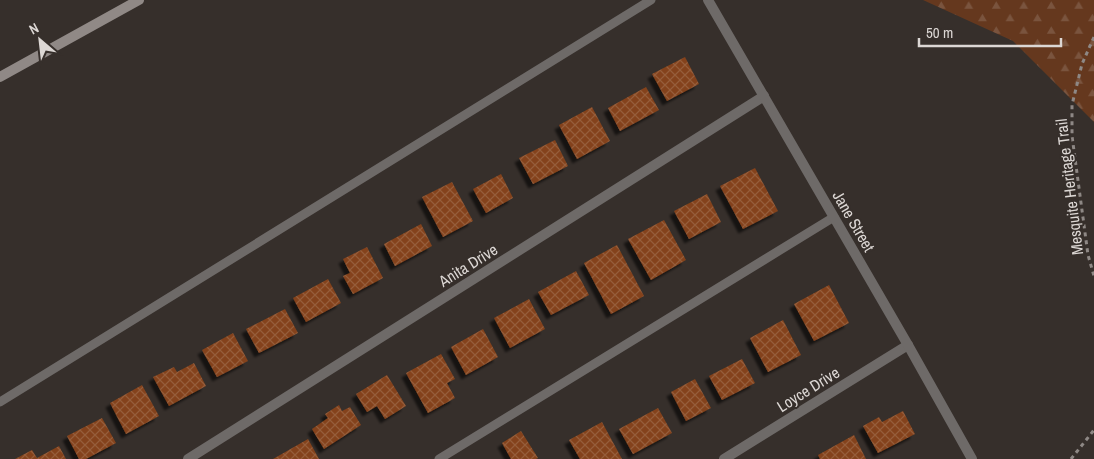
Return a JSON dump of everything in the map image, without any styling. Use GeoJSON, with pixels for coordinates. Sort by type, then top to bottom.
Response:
{"type":"FeatureCollection","features":[{"type":"Feature","properties":{"kind":"main road"},"geometry":{"type":"LineString","coordinates":[[0,77],[139,0]]}},
{"type":"Feature","properties":{"kind":"street","name":"Jane Street"},"geometry":{"type":"LineString","coordinates":[[708,0],[972,459]]}},
{"type":"Feature","properties":{"kind":"street","name":"Anita Drive"},"geometry":{"type":"LineString","coordinates":[[188,459],[764,96]]}},
{"type":"Feature","properties":{"kind":"street","name":"Loyce Drive"},"geometry":{"type":"LineString","coordinates":[[724,459],[908,345]]}},
{"type":"Feature","properties":{"kind":"lane"},"geometry":{"type":"LineString","coordinates":[[0,402],[651,0]]}},
{"type":"Feature","properties":{"kind":"lane"},"geometry":{"type":"LineString","coordinates":[[439,459],[834,217]]}},
{"type":"Feature","properties":{"kind":"path","name":"Mesquite Heritage Trail"},"geometry":{"type":"LineString","coordinates":[[1094,37],[1082,64],[1072,105],[1072,136],[1088,255],[1094,276]]}},
{"type":"Feature","properties":{"kind":"path"},"geometry":{"type":"LineString","coordinates":[[1071,459],[1094,430]]}},
{"type":"Feature","properties":{"kind":"green space"},"geometry":{"type":"Polygon","coordinates":[[[923,0],[1094,0],[1094,122],[1013,41],[923,0]]]}},
{"type":"Feature","properties":{"kind":"building"},"geometry":{"type":"Polygon","coordinates":[[[685,57],[699,84],[667,101],[652,74],[685,57]]]}},
{"type":"Feature","properties":{"kind":"building"},"geometry":{"type":"Polygon","coordinates":[[[646,87],[659,110],[620,131],[608,108],[646,87]]]}},
{"type":"Feature","properties":{"kind":"building"},"geometry":{"type":"Polygon","coordinates":[[[592,107],[610,141],[577,159],[559,125],[592,107]]]}},
{"type":"Feature","properties":{"kind":"building"},"geometry":{"type":"Polygon","coordinates":[[[555,140],[568,166],[533,184],[519,158],[555,140]]]}},
{"type":"Feature","properties":{"kind":"building"},"geometry":{"type":"Polygon","coordinates":[[[755,168],[778,211],[743,229],[720,186],[755,168]]]}},
{"type":"Feature","properties":{"kind":"building"},"geometry":{"type":"Polygon","coordinates":[[[501,174],[513,198],[486,213],[473,189],[501,174]]]}},
{"type":"Feature","properties":{"kind":"building"},"geometry":{"type":"Polygon","coordinates":[[[452,182],[473,221],[443,237],[422,197],[452,182]]]}},
{"type":"Feature","properties":{"kind":"building"},"geometry":{"type":"Polygon","coordinates":[[[707,194],[721,222],[689,239],[674,211],[707,194]]]}},
{"type":"Feature","properties":{"kind":"building"},"geometry":{"type":"Polygon","coordinates":[[[664,220],[686,260],[651,280],[628,239],[664,220]]]}},
{"type":"Feature","properties":{"kind":"building"},"geometry":{"type":"Polygon","coordinates":[[[421,224],[432,246],[395,266],[384,244],[421,224]]]}},
{"type":"Feature","properties":{"kind":"building"},"geometry":{"type":"Polygon","coordinates":[[[617,245],[644,296],[611,314],[584,263],[617,245]]]}},
{"type":"Feature","properties":{"kind":"building"},"geometry":{"type":"Polygon","coordinates":[[[367,247],[383,278],[353,294],[343,276],[350,273],[343,259],[367,247]]]}},
{"type":"Feature","properties":{"kind":"building"},"geometry":{"type":"Polygon","coordinates":[[[576,271],[589,295],[551,315],[538,292],[576,271]]]}},
{"type":"Feature","properties":{"kind":"building"},"geometry":{"type":"Polygon","coordinates":[[[328,279],[341,303],[306,322],[293,298],[328,279]]]}},
{"type":"Feature","properties":{"kind":"building"},"geometry":{"type":"Polygon","coordinates":[[[829,285],[849,323],[814,341],[794,304],[829,285]]]}},
{"type":"Feature","properties":{"kind":"building"},"geometry":{"type":"Polygon","coordinates":[[[529,299],[545,329],[510,348],[494,318],[529,299]]]}},
{"type":"Feature","properties":{"kind":"building"},"geometry":{"type":"Polygon","coordinates":[[[285,309],[298,333],[259,353],[246,329],[285,309]]]}},
{"type":"Feature","properties":{"kind":"building"},"geometry":{"type":"Polygon","coordinates":[[[783,320],[801,355],[768,372],[750,338],[783,320]]]}},
{"type":"Feature","properties":{"kind":"building"},"geometry":{"type":"Polygon","coordinates":[[[483,329],[498,357],[466,375],[451,347],[483,329]]]}},
{"type":"Feature","properties":{"kind":"building"},"geometry":{"type":"Polygon","coordinates":[[[233,333],[248,361],[217,377],[202,350],[233,333]]]}},
{"type":"Feature","properties":{"kind":"building"},"geometry":{"type":"Polygon","coordinates":[[[441,354],[455,379],[447,383],[455,398],[428,413],[406,373],[441,354]]]}},
{"type":"Feature","properties":{"kind":"building"},"geometry":{"type":"Polygon","coordinates":[[[742,359],[755,383],[722,400],[709,376],[742,359]]]}},
{"type":"Feature","properties":{"kind":"building"},"geometry":{"type":"Polygon","coordinates":[[[194,363],[206,386],[169,406],[153,377],[174,367],[177,372],[194,363]]]}},
{"type":"Feature","properties":{"kind":"building"},"geometry":{"type":"Polygon","coordinates":[[[387,375],[406,406],[385,419],[377,406],[367,412],[356,394],[387,375]]]}},
{"type":"Feature","properties":{"kind":"building"},"geometry":{"type":"Polygon","coordinates":[[[695,379],[711,408],[686,421],[671,392],[695,379]]]}},
{"type":"Feature","properties":{"kind":"building"},"geometry":{"type":"Polygon","coordinates":[[[142,385],[159,416],[126,434],[110,403],[142,385]]]}},
{"type":"Feature","properties":{"kind":"building"},"geometry":{"type":"Polygon","coordinates":[[[339,405],[342,411],[350,407],[361,425],[324,449],[312,429],[328,418],[325,414],[339,405]]]}},
{"type":"Feature","properties":{"kind":"building"},"geometry":{"type":"Polygon","coordinates":[[[658,408],[672,433],[633,454],[619,429],[658,408]]]}},
{"type":"Feature","properties":{"kind":"building"},"geometry":{"type":"Polygon","coordinates":[[[903,411],[915,434],[878,453],[863,426],[879,417],[882,422],[903,411]]]}},
{"type":"Feature","properties":{"kind":"building"},"geometry":{"type":"Polygon","coordinates":[[[102,418],[116,443],[86,459],[79,459],[67,436],[102,418]]]}},
{"type":"Feature","properties":{"kind":"building"},"geometry":{"type":"Polygon","coordinates":[[[602,422],[622,459],[580,459],[569,440],[602,422]]]}},
{"type":"Feature","properties":{"kind":"building"},"geometry":{"type":"Polygon","coordinates":[[[521,431],[538,458],[511,459],[502,443],[521,431]]]}},
{"type":"Feature","properties":{"kind":"building"},"geometry":{"type":"Polygon","coordinates":[[[854,435],[866,459],[820,459],[818,455],[854,435]]]}},
{"type":"Feature","properties":{"kind":"building"},"geometry":{"type":"Polygon","coordinates":[[[308,439],[319,459],[273,459],[308,439]]]}},
{"type":"Feature","properties":{"kind":"building"},"geometry":{"type":"Polygon","coordinates":[[[59,446],[66,459],[15,459],[32,450],[37,458],[59,446]]]}}]}
